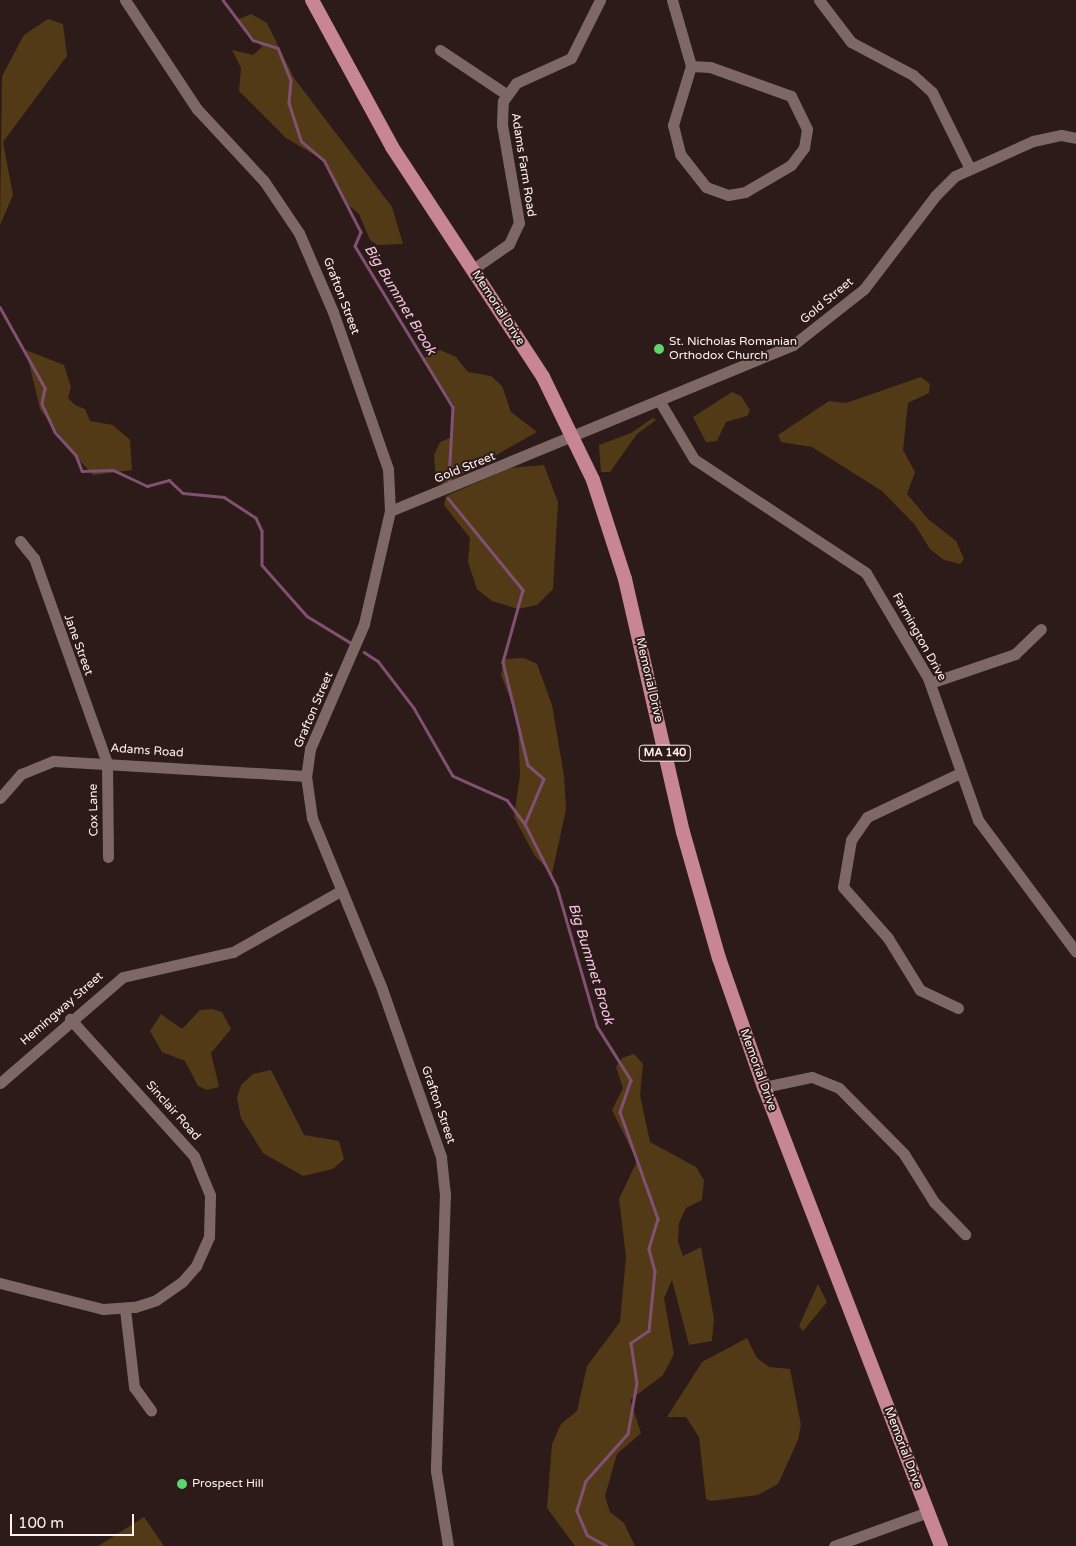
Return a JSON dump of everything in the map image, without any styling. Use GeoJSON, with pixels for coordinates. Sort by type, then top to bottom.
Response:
{"type":"FeatureCollection","features":[{"type":"Feature","properties":{"kind":"main road","name":"Memorial Drive"},"geometry":{"type":"LineString","coordinates":[[312,0],[392,147],[543,377],[576,438],[616,547],[699,892],[764,1087],[941,1546]]}},
{"type":"Feature","properties":{"kind":"street","name":"Grafton Street"},"geometry":{"type":"LineString","coordinates":[[125,0],[198,109],[269,187],[299,233],[379,437],[388,469],[390,511],[364,624],[310,749],[306,776],[312,818],[342,890],[441,1157],[445,1193],[436,1471],[448,1546]]}},
{"type":"Feature","properties":{"kind":"street"},"geometry":{"type":"LineString","coordinates":[[440,50],[506,94],[522,79],[570,58],[600,0]]}},
{"type":"Feature","properties":{"kind":"street"},"geometry":{"type":"LineString","coordinates":[[672,0],[691,66],[672,132],[677,149],[706,187],[736,194],[791,165],[804,148],[807,129],[791,96],[710,67],[691,66]]}},
{"type":"Feature","properties":{"kind":"street"},"geometry":{"type":"LineString","coordinates":[[819,0],[851,42],[912,75],[932,92],[969,167]]}},
{"type":"Feature","properties":{"kind":"street","name":"Adams Farm Road"},"geometry":{"type":"LineString","coordinates":[[473,269],[509,244],[519,223],[501,117],[506,94]]}},
{"type":"Feature","properties":{"kind":"street","name":"Gold Street"},"geometry":{"type":"LineString","coordinates":[[390,511],[576,438],[793,346],[832,317],[885,264],[934,196],[969,167],[1052,136],[1076,138]]}},
{"type":"Feature","properties":{"kind":"street","name":"Farmington Drive"},"geometry":{"type":"LineString","coordinates":[[660,402],[694,459],[863,570],[930,683],[960,773],[984,830],[1072,937],[1076,952]]}},
{"type":"Feature","properties":{"kind":"street","name":"Jane Street"},"geometry":{"type":"LineString","coordinates":[[20,541],[34,558],[107,763]]}},
{"type":"Feature","properties":{"kind":"street"},"geometry":{"type":"LineString","coordinates":[[930,683],[1015,654],[1041,629]]}},
{"type":"Feature","properties":{"kind":"street","name":"Adams Road"},"geometry":{"type":"LineString","coordinates":[[0,798],[21,774],[54,761],[306,776]]}},
{"type":"Feature","properties":{"kind":"street","name":"Cox Lane"},"geometry":{"type":"LineString","coordinates":[[107,763],[108,857]]}},
{"type":"Feature","properties":{"kind":"street"},"geometry":{"type":"LineString","coordinates":[[958,1008],[920,990],[888,938],[843,887],[851,840],[867,817],[960,773]]}},
{"type":"Feature","properties":{"kind":"street","name":"Hemingway Street"},"geometry":{"type":"LineString","coordinates":[[0,1083],[70,1019],[122,977],[233,952],[342,890]]}},
{"type":"Feature","properties":{"kind":"street","name":"Sinclair Road"},"geometry":{"type":"LineString","coordinates":[[0,1283],[93,1307],[125,1309],[156,1300],[189,1275],[208,1237],[210,1195],[185,1144],[70,1019]]}},
{"type":"Feature","properties":{"kind":"street"},"geometry":{"type":"LineString","coordinates":[[764,1087],[812,1077],[839,1088],[904,1154],[934,1202],[965,1234]]}},
{"type":"Feature","properties":{"kind":"street"},"geometry":{"type":"LineString","coordinates":[[125,1309],[134,1387],[151,1410]]}},
{"type":"Feature","properties":{"kind":"street"},"geometry":{"type":"LineString","coordinates":[[834,1546],[928,1512]]}},
{"type":"Feature","properties":{"kind":"shaded area"},"geometry":{"type":"Polygon","coordinates":[[[251,14],[267,23],[294,78],[392,207],[403,244],[377,245],[370,240],[359,214],[348,205],[323,160],[286,138],[239,91],[241,68],[232,50],[253,55],[262,47],[237,20],[251,14]]]}},
{"type":"Feature","properties":{"kind":"shaded area"},"geometry":{"type":"Polygon","coordinates":[[[48,19],[63,24],[67,56],[3,142],[13,195],[0,225],[2,76],[24,35],[48,19]]]}},
{"type":"Feature","properties":{"kind":"shaded area"},"geometry":{"type":"Polygon","coordinates":[[[26,350],[64,365],[71,387],[68,398],[75,405],[85,409],[90,421],[113,425],[130,440],[132,470],[93,475],[75,455],[40,409],[26,350]]]}},
{"type":"Feature","properties":{"kind":"shaded area"},"geometry":{"type":"Polygon","coordinates":[[[440,350],[456,357],[468,372],[491,376],[502,386],[511,412],[537,432],[443,485],[436,479],[434,455],[440,442],[452,437],[454,406],[424,358],[440,350]]]}},
{"type":"Feature","properties":{"kind":"shaded area"},"geometry":{"type":"Polygon","coordinates":[[[921,377],[930,384],[929,393],[908,403],[903,450],[915,472],[907,494],[928,519],[956,541],[964,559],[960,564],[944,560],[930,549],[915,525],[882,491],[812,447],[781,442],[778,435],[829,401],[846,403],[921,377]]]}},
{"type":"Feature","properties":{"kind":"shaded area"},"geometry":{"type":"Polygon","coordinates":[[[732,392],[741,396],[750,410],[747,416],[726,422],[717,441],[706,442],[693,417],[732,392]]]}},
{"type":"Feature","properties":{"kind":"shaded area"},"geometry":{"type":"Polygon","coordinates":[[[653,418],[656,420],[637,434],[610,472],[601,472],[599,445],[631,433],[653,418]]]}},
{"type":"Feature","properties":{"kind":"shaded area"},"geometry":{"type":"Polygon","coordinates":[[[544,465],[558,502],[553,589],[537,605],[518,609],[492,601],[477,589],[468,562],[470,538],[444,505],[446,496],[510,468],[544,465]]]}},
{"type":"Feature","properties":{"kind":"shaded area"},"geometry":{"type":"Polygon","coordinates":[[[524,658],[537,664],[552,705],[564,776],[566,809],[552,874],[535,856],[514,817],[520,775],[518,719],[501,675],[504,659],[524,658]]]}},
{"type":"Feature","properties":{"kind":"shaded area"},"geometry":{"type":"Polygon","coordinates":[[[212,1009],[222,1012],[231,1029],[211,1053],[219,1087],[207,1090],[198,1086],[185,1061],[162,1052],[150,1031],[161,1014],[182,1029],[200,1010],[212,1009]]]}},
{"type":"Feature","properties":{"kind":"shaded area"},"geometry":{"type":"Polygon","coordinates":[[[634,1054],[643,1064],[640,1095],[650,1142],[696,1167],[704,1180],[702,1200],[686,1208],[679,1223],[678,1242],[683,1256],[701,1247],[714,1319],[712,1341],[689,1345],[672,1280],[664,1298],[674,1354],[663,1375],[630,1400],[641,1433],[617,1454],[605,1496],[610,1512],[624,1523],[635,1546],[575,1546],[547,1508],[552,1444],[561,1424],[577,1411],[587,1366],[620,1322],[626,1257],[619,1199],[637,1161],[612,1110],[623,1088],[616,1067],[622,1058],[634,1054]]]}},
{"type":"Feature","properties":{"kind":"shaded area"},"geometry":{"type":"Polygon","coordinates":[[[271,1070],[304,1135],[339,1141],[344,1159],[333,1169],[303,1176],[263,1153],[241,1118],[237,1098],[241,1085],[253,1074],[271,1070]]]}},
{"type":"Feature","properties":{"kind":"shaded area"},"geometry":{"type":"Polygon","coordinates":[[[818,1284],[827,1302],[803,1331],[799,1326],[818,1284]]]}},
{"type":"Feature","properties":{"kind":"shaded area"},"geometry":{"type":"Polygon","coordinates":[[[747,1338],[757,1358],[769,1367],[790,1369],[801,1425],[798,1440],[778,1484],[758,1495],[711,1501],[706,1499],[699,1437],[686,1417],[667,1417],[702,1362],[747,1338]]]}},
{"type":"Feature","properties":{"kind":"shaded area"},"geometry":{"type":"Polygon","coordinates":[[[144,1517],[164,1546],[98,1546],[144,1517]]]}},
{"type":"Feature","properties":{"kind":"waterway","name":"Big Bummet Brook"},"geometry":{"type":"LineString","coordinates":[[223,0],[253,40],[278,48],[291,80],[289,103],[301,141],[324,160],[361,232],[355,246],[453,407],[449,480]]}},
{"type":"Feature","properties":{"kind":"waterway"},"geometry":{"type":"LineString","coordinates":[[0,307],[45,388],[42,404],[55,432],[76,455],[82,471],[113,470],[147,486],[169,480],[183,493],[224,497],[256,518],[262,531],[262,565],[307,616],[351,643]]}},
{"type":"Feature","properties":{"kind":"waterway","name":"Big Bummet Brook"},"geometry":{"type":"LineString","coordinates":[[448,498],[523,590],[503,662],[528,765],[544,779],[525,824],[557,887],[597,1026],[631,1080],[620,1112],[658,1219],[649,1249],[655,1271],[649,1331],[631,1343],[637,1383],[628,1434],[586,1481],[577,1511],[587,1535],[607,1546]]}},
{"type":"Feature","properties":{"kind":"waterway"},"geometry":{"type":"LineString","coordinates":[[364,652],[378,661],[414,708],[453,776],[507,800],[525,824]]}},
{"type":"Feature","properties":{"kind":"place","name":"St. Nicholas Romanian Orthodox Church"},"geometry":{"type":"Point","coordinates":[659,349]}},
{"type":"Feature","properties":{"kind":"place","name":"Prospect Hill"},"geometry":{"type":"Point","coordinates":[182,1484]}}]}
